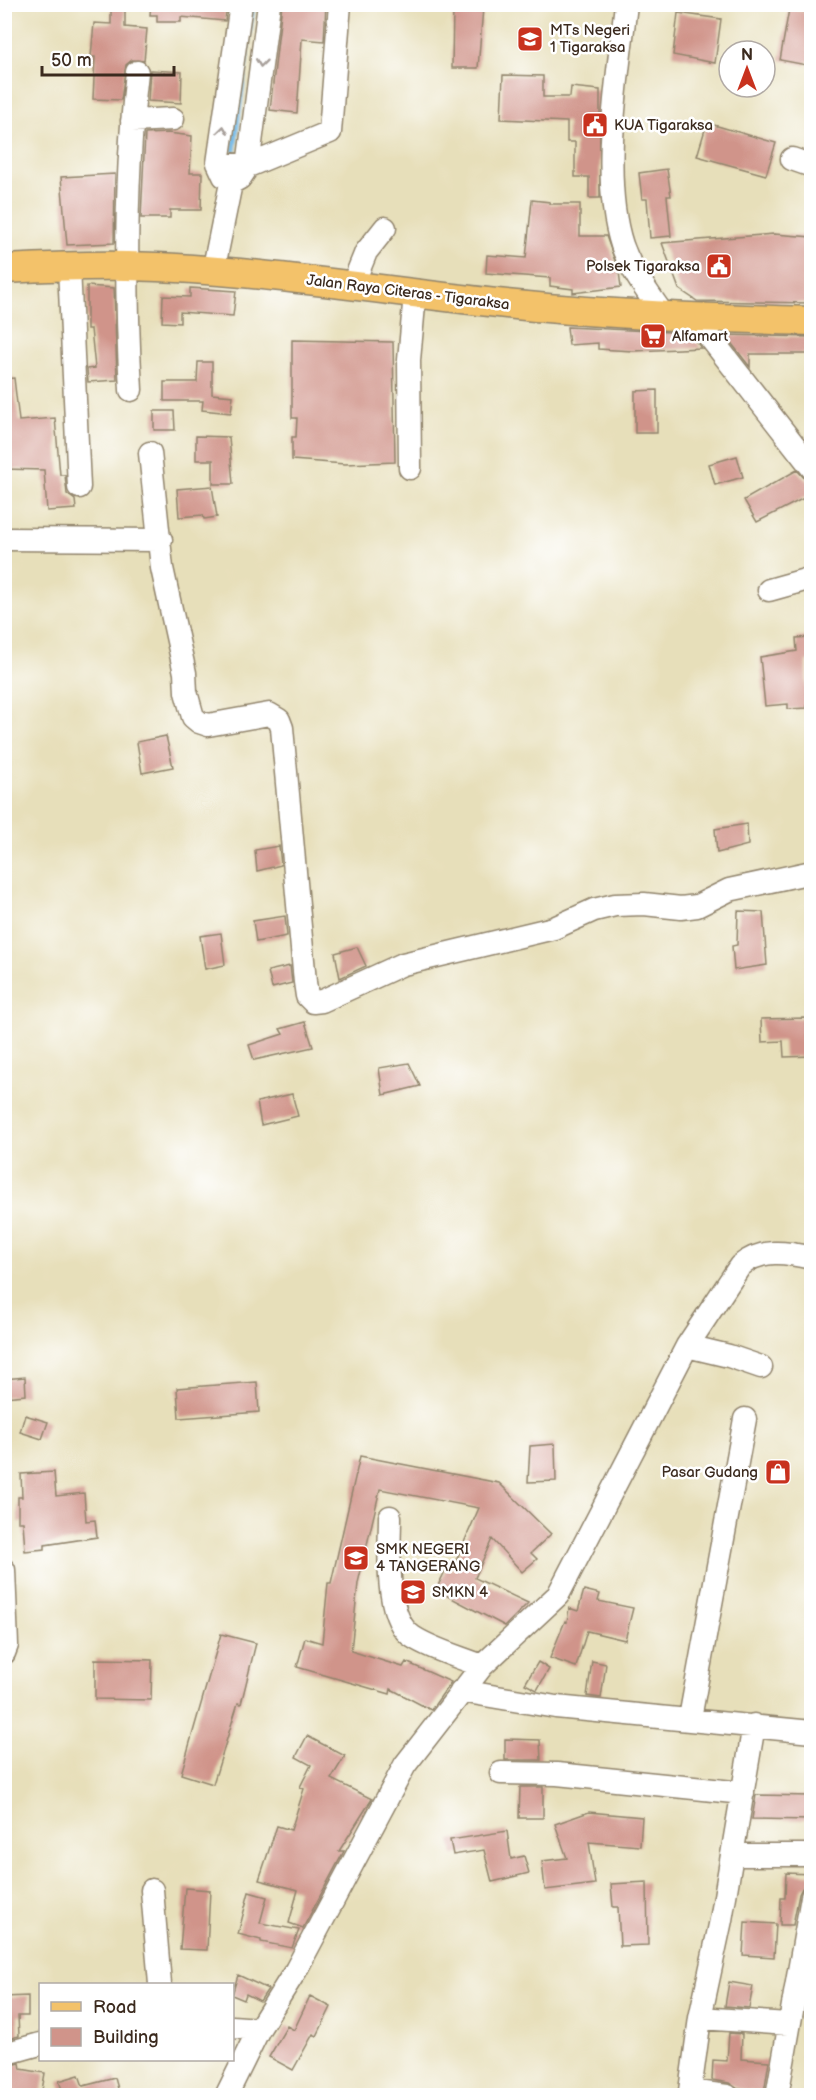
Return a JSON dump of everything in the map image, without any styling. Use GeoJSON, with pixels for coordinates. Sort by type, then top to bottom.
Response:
{"type":"FeatureCollection","features":[{"type":"Feature","properties":{"kind":"main road","name":"Jalan Raya Citeras - Tigaraksa"},"geometry":{"type":"LineString","coordinates":[[4,269],[126,266],[353,284],[415,294],[664,316],[812,321]]}},
{"type":"Feature","properties":{"kind":"street"},"geometry":{"type":"LineString","coordinates":[[231,183],[225,178],[218,163],[241,4]]}},
{"type":"Feature","properties":{"kind":"street"},"geometry":{"type":"LineString","coordinates":[[213,272],[231,183],[240,178],[248,166],[269,4]]}},
{"type":"Feature","properties":{"kind":"street"},"geometry":{"type":"LineString","coordinates":[[218,163],[248,166],[330,132],[340,4]]}},
{"type":"Feature","properties":{"kind":"street"},"geometry":{"type":"LineString","coordinates":[[626,4],[615,110],[614,197],[622,245],[633,269],[664,316]]}},
{"type":"Feature","properties":{"kind":"street"},"geometry":{"type":"LineString","coordinates":[[131,390],[126,266],[132,121],[137,72]]}},
{"type":"Feature","properties":{"kind":"street"},"geometry":{"type":"LineString","coordinates":[[132,121],[173,119]]}},
{"type":"Feature","properties":{"kind":"street"},"geometry":{"type":"LineString","coordinates":[[353,284],[366,252],[385,228]]}},
{"type":"Feature","properties":{"kind":"street"},"geometry":{"type":"LineString","coordinates":[[69,267],[79,487]]}},
{"type":"Feature","properties":{"kind":"street"},"geometry":{"type":"LineString","coordinates":[[410,468],[409,360],[415,294]]}},
{"type":"Feature","properties":{"kind":"street"},"geometry":{"type":"LineString","coordinates":[[694,317],[812,468]]}},
{"type":"Feature","properties":{"kind":"street"},"geometry":{"type":"LineString","coordinates":[[150,453],[168,602],[179,643],[186,692],[193,717],[198,722],[208,725],[269,714],[279,720],[282,728],[305,982],[307,996],[313,1002],[322,1001],[403,964],[554,928],[594,910],[615,904],[681,908],[697,906],[729,890],[812,872]]}},
{"type":"Feature","properties":{"kind":"street"},"geometry":{"type":"LineString","coordinates":[[4,539],[161,540]]}},
{"type":"Feature","properties":{"kind":"street"},"geometry":{"type":"LineString","coordinates":[[769,590],[812,578]]}},
{"type":"Feature","properties":{"kind":"street"},"geometry":{"type":"LineString","coordinates":[[226,2096],[259,2029],[296,1970],[387,1795],[405,1765],[482,1666],[562,1590],[687,1346],[740,1266],[750,1258],[762,1253],[812,1258]]}},
{"type":"Feature","properties":{"kind":"street"},"geometry":{"type":"LineString","coordinates":[[687,1346],[729,1356],[761,1367]]}},
{"type":"Feature","properties":{"kind":"street"},"geometry":{"type":"LineString","coordinates":[[690,1718],[745,1419]]}},
{"type":"Feature","properties":{"kind":"street"},"geometry":{"type":"LineString","coordinates":[[390,1517],[391,1586],[394,1612],[411,1636],[482,1666]]}},
{"type":"Feature","properties":{"kind":"street"},"geometry":{"type":"LineString","coordinates":[[4,1570],[7,1645],[4,1653]]}},
{"type":"Feature","properties":{"kind":"street"},"geometry":{"type":"LineString","coordinates":[[461,1691],[556,1707],[690,1718],[812,1732]]}},
{"type":"Feature","properties":{"kind":"street"},"geometry":{"type":"LineString","coordinates":[[727,2096],[690,2091],[700,2018],[733,1855],[754,1725]]}},
{"type":"Feature","properties":{"kind":"street"},"geometry":{"type":"LineString","coordinates":[[501,1773],[556,1774],[743,1793]]}},
{"type":"Feature","properties":{"kind":"street"},"geometry":{"type":"LineString","coordinates":[[733,1855],[812,1855]]}},
{"type":"Feature","properties":{"kind":"street"},"geometry":{"type":"LineString","coordinates":[[152,1890],[160,1983]]}},
{"type":"Feature","properties":{"kind":"street"},"geometry":{"type":"LineString","coordinates":[[777,2096],[788,2024],[807,1956],[812,1897]]}},
{"type":"Feature","properties":{"kind":"street"},"geometry":{"type":"LineString","coordinates":[[700,2018],[788,2024]]}},
{"type":"Feature","properties":{"kind":"street"},"geometry":{"type":"LineString","coordinates":[[234,2027],[259,2029]]}},
{"type":"Feature","properties":{"kind":"street"},"geometry":{"type":"LineString","coordinates":[[4,2054],[39,2044]]}},
{"type":"Feature","properties":{"kind":"building"},"geometry":{"type":"Polygon","coordinates":[[[111,4],[125,4],[125,27],[147,29],[144,61],[132,60],[126,65],[121,100],[93,99],[95,57],[91,57],[94,23],[111,24],[111,4]]]}},
{"type":"Feature","properties":{"kind":"building"},"geometry":{"type":"Polygon","coordinates":[[[151,4],[227,4],[225,21],[181,17],[181,22],[157,22],[157,15],[150,15],[151,4]]]}},
{"type":"Feature","properties":{"kind":"building"},"geometry":{"type":"Polygon","coordinates":[[[282,4],[326,4],[324,41],[302,39],[297,113],[270,110],[282,4]]]}},
{"type":"Feature","properties":{"kind":"building"},"geometry":{"type":"Polygon","coordinates":[[[453,7],[483,8],[478,68],[452,68],[453,7]]]}},
{"type":"Feature","properties":{"kind":"building"},"geometry":{"type":"Polygon","coordinates":[[[789,9],[812,13],[812,62],[807,61],[806,65],[780,60],[789,9]]]}},
{"type":"Feature","properties":{"kind":"building"},"geometry":{"type":"Polygon","coordinates":[[[678,13],[721,19],[715,63],[673,55],[678,13]]]}},
{"type":"Feature","properties":{"kind":"building"},"geometry":{"type":"Polygon","coordinates":[[[150,70],[182,72],[181,103],[148,101],[150,70]]]}},
{"type":"Feature","properties":{"kind":"building"},"geometry":{"type":"Polygon","coordinates":[[[503,75],[543,76],[543,97],[570,97],[571,87],[600,90],[600,198],[589,198],[589,177],[575,177],[575,142],[567,142],[567,122],[501,119],[503,75]]]}},
{"type":"Feature","properties":{"kind":"building"},"geometry":{"type":"Polygon","coordinates":[[[707,123],[776,143],[766,175],[697,156],[707,123]]]}},
{"type":"Feature","properties":{"kind":"building"},"geometry":{"type":"Polygon","coordinates":[[[168,133],[192,136],[190,173],[202,173],[201,210],[170,210],[170,218],[141,218],[145,134],[168,133]]]}},
{"type":"Feature","properties":{"kind":"building"},"geometry":{"type":"Polygon","coordinates":[[[667,169],[671,196],[667,196],[671,236],[650,238],[647,199],[642,199],[639,173],[667,169]]]}},
{"type":"Feature","properties":{"kind":"building"},"geometry":{"type":"Polygon","coordinates":[[[115,174],[114,243],[67,245],[61,177],[115,174]]]}},
{"type":"Feature","properties":{"kind":"building"},"geometry":{"type":"Polygon","coordinates":[[[532,200],[550,202],[550,204],[580,204],[580,236],[606,236],[619,272],[621,287],[573,293],[573,289],[550,286],[550,278],[486,273],[487,255],[526,258],[532,200]]]}},
{"type":"Feature","properties":{"kind":"building","name":"Polsek Tigaraksa"},"geometry":{"type":"Polygon","coordinates":[[[774,234],[812,237],[810,303],[697,301],[679,289],[662,243],[774,234]]]}},
{"type":"Feature","properties":{"kind":"building"},"geometry":{"type":"Polygon","coordinates":[[[87,286],[114,288],[117,380],[88,382],[87,369],[95,368],[91,329],[87,329],[87,286]]]}},
{"type":"Feature","properties":{"kind":"building"},"geometry":{"type":"Polygon","coordinates":[[[190,288],[236,291],[233,316],[180,312],[180,323],[162,322],[163,296],[190,297],[190,288]]]}},
{"type":"Feature","properties":{"kind":"building"},"geometry":{"type":"Polygon","coordinates":[[[567,327],[690,333],[701,348],[633,351],[598,349],[598,343],[569,345],[567,327]]]}},
{"type":"Feature","properties":{"kind":"building"},"geometry":{"type":"Polygon","coordinates":[[[725,335],[812,337],[812,354],[750,354],[750,367],[725,335]]]}},
{"type":"Feature","properties":{"kind":"building"},"geometry":{"type":"Polygon","coordinates":[[[292,340],[393,342],[395,462],[345,464],[292,460],[292,437],[296,437],[297,418],[292,418],[292,340]]]}},
{"type":"Feature","properties":{"kind":"building"},"geometry":{"type":"Polygon","coordinates":[[[198,362],[212,362],[212,394],[233,396],[231,413],[202,410],[203,401],[164,401],[164,382],[197,382],[198,362]]]}},
{"type":"Feature","properties":{"kind":"building"},"geometry":{"type":"Polygon","coordinates":[[[14,378],[19,421],[55,418],[60,475],[65,475],[67,494],[75,500],[76,509],[47,511],[44,470],[4,469],[4,379],[14,378]]]}},
{"type":"Feature","properties":{"kind":"building"},"geometry":{"type":"Polygon","coordinates":[[[657,390],[657,433],[635,433],[635,391],[657,390]]]}},
{"type":"Feature","properties":{"kind":"building"},"geometry":{"type":"Polygon","coordinates":[[[154,411],[174,411],[175,430],[154,430],[154,411]]]}},
{"type":"Feature","properties":{"kind":"building"},"geometry":{"type":"Polygon","coordinates":[[[196,436],[229,437],[233,484],[213,484],[213,460],[196,460],[196,436]]]}},
{"type":"Feature","properties":{"kind":"building"},"geometry":{"type":"Polygon","coordinates":[[[737,456],[743,477],[715,485],[709,464],[737,456]]]}},
{"type":"Feature","properties":{"kind":"building"},"geometry":{"type":"Polygon","coordinates":[[[797,470],[806,480],[812,481],[812,494],[757,522],[744,500],[797,470]]]}},
{"type":"Feature","properties":{"kind":"building"},"geometry":{"type":"Polygon","coordinates":[[[212,486],[217,517],[204,519],[203,515],[179,517],[177,489],[212,486]]]}},
{"type":"Feature","properties":{"kind":"building"},"geometry":{"type":"Polygon","coordinates":[[[812,637],[812,661],[806,661],[807,708],[788,709],[788,704],[765,706],[760,657],[797,651],[796,638],[812,637]]]}},
{"type":"Feature","properties":{"kind":"building"},"geometry":{"type":"Polygon","coordinates":[[[166,736],[173,767],[142,773],[137,742],[166,736]]]}},
{"type":"Feature","properties":{"kind":"building"},"geometry":{"type":"Polygon","coordinates":[[[747,824],[748,845],[717,853],[715,829],[747,824]]]}},
{"type":"Feature","properties":{"kind":"building"},"geometry":{"type":"Polygon","coordinates":[[[279,846],[281,865],[257,871],[255,850],[279,846]]]}},
{"type":"Feature","properties":{"kind":"building"},"geometry":{"type":"Polygon","coordinates":[[[738,911],[763,912],[767,965],[734,970],[732,946],[737,945],[738,911]]]}},
{"type":"Feature","properties":{"kind":"building"},"geometry":{"type":"Polygon","coordinates":[[[285,916],[287,936],[256,942],[253,921],[285,916]]]}},
{"type":"Feature","properties":{"kind":"building"},"geometry":{"type":"Polygon","coordinates":[[[221,933],[225,965],[205,969],[200,936],[221,933]]]}},
{"type":"Feature","properties":{"kind":"building"},"geometry":{"type":"Polygon","coordinates":[[[357,947],[366,966],[340,978],[335,953],[357,947]]]}},
{"type":"Feature","properties":{"kind":"building"},"geometry":{"type":"Polygon","coordinates":[[[290,966],[292,983],[272,988],[268,971],[290,966]]]}},
{"type":"Feature","properties":{"kind":"building"},"geometry":{"type":"Polygon","coordinates":[[[806,1018],[808,1040],[812,1039],[812,1056],[784,1057],[783,1041],[762,1042],[761,1019],[806,1018]]]}},
{"type":"Feature","properties":{"kind":"building"},"geometry":{"type":"Polygon","coordinates":[[[305,1022],[313,1047],[254,1060],[249,1045],[283,1034],[280,1029],[305,1022]]]}},
{"type":"Feature","properties":{"kind":"building"},"geometry":{"type":"Polygon","coordinates":[[[409,1063],[420,1086],[383,1095],[379,1068],[409,1063]]]}},
{"type":"Feature","properties":{"kind":"building"},"geometry":{"type":"Polygon","coordinates":[[[292,1094],[298,1116],[261,1125],[257,1102],[292,1094]]]}},
{"type":"Feature","properties":{"kind":"building"},"geometry":{"type":"Polygon","coordinates":[[[25,1377],[26,1395],[4,1397],[4,1379],[25,1377]]]}},
{"type":"Feature","properties":{"kind":"building"},"geometry":{"type":"Polygon","coordinates":[[[257,1382],[259,1412],[179,1418],[177,1388],[257,1382]]]}},
{"type":"Feature","properties":{"kind":"building"},"geometry":{"type":"Polygon","coordinates":[[[25,1415],[48,1422],[42,1439],[20,1432],[25,1415]]]}},
{"type":"Feature","properties":{"kind":"building"},"geometry":{"type":"Polygon","coordinates":[[[555,1444],[556,1481],[528,1482],[530,1446],[555,1444]]]}},
{"type":"Feature","properties":{"kind":"building"},"geometry":{"type":"Polygon","coordinates":[[[360,1456],[499,1483],[551,1534],[531,1553],[537,1559],[522,1572],[492,1539],[475,1578],[528,1603],[505,1626],[436,1590],[447,1567],[452,1570],[479,1508],[380,1489],[358,1583],[351,1651],[403,1667],[406,1662],[451,1682],[431,1710],[391,1689],[390,1694],[297,1667],[305,1638],[322,1643],[328,1583],[331,1583],[360,1456]]]}},
{"type":"Feature","properties":{"kind":"building"},"geometry":{"type":"Polygon","coordinates":[[[54,1472],[56,1496],[84,1493],[86,1521],[95,1520],[97,1537],[45,1545],[45,1549],[25,1551],[23,1522],[18,1522],[18,1497],[22,1497],[21,1474],[54,1472]]]}},
{"type":"Feature","properties":{"kind":"building"},"geometry":{"type":"Polygon","coordinates":[[[584,1590],[600,1594],[598,1601],[633,1608],[625,1640],[587,1631],[576,1667],[550,1658],[565,1621],[567,1622],[569,1608],[578,1611],[584,1590]]]}},
{"type":"Feature","properties":{"kind":"building"},"geometry":{"type":"Polygon","coordinates":[[[221,1634],[256,1643],[241,1704],[238,1703],[213,1784],[181,1774],[221,1634]]]}},
{"type":"Feature","properties":{"kind":"building"},"geometry":{"type":"Polygon","coordinates":[[[95,1659],[152,1660],[151,1700],[95,1699],[95,1659]]]}},
{"type":"Feature","properties":{"kind":"building"},"geometry":{"type":"Polygon","coordinates":[[[592,1661],[606,1664],[601,1698],[587,1696],[592,1661]]]}},
{"type":"Feature","properties":{"kind":"building"},"geometry":{"type":"Polygon","coordinates":[[[538,1662],[549,1669],[537,1690],[525,1684],[538,1662]]]}},
{"type":"Feature","properties":{"kind":"building"},"geometry":{"type":"Polygon","coordinates":[[[307,1736],[345,1756],[331,1779],[372,1799],[339,1851],[344,1851],[303,1928],[289,1923],[298,1890],[259,1880],[277,1826],[291,1830],[304,1789],[300,1787],[311,1765],[296,1757],[307,1736]]]}},
{"type":"Feature","properties":{"kind":"building"},"geometry":{"type":"Polygon","coordinates":[[[505,1739],[540,1740],[541,1760],[505,1760],[505,1739]]]}},
{"type":"Feature","properties":{"kind":"building"},"geometry":{"type":"Polygon","coordinates":[[[520,1787],[543,1787],[543,1818],[519,1818],[520,1787]]]}},
{"type":"Feature","properties":{"kind":"building"},"geometry":{"type":"Polygon","coordinates":[[[756,1795],[812,1796],[812,1820],[752,1819],[756,1795]]]}},
{"type":"Feature","properties":{"kind":"building"},"geometry":{"type":"Polygon","coordinates":[[[589,1812],[642,1817],[640,1846],[589,1842],[595,1884],[545,1890],[542,1861],[567,1858],[555,1824],[589,1812]]]}},
{"type":"Feature","properties":{"kind":"building"},"geometry":{"type":"Polygon","coordinates":[[[507,1831],[511,1859],[524,1856],[529,1873],[492,1882],[484,1850],[453,1855],[450,1840],[507,1831]]]}},
{"type":"Feature","properties":{"kind":"building"},"geometry":{"type":"Polygon","coordinates":[[[786,1873],[811,1874],[811,1884],[802,1888],[799,1894],[793,1925],[780,1925],[781,1898],[785,1898],[786,1873]]]}},
{"type":"Feature","properties":{"kind":"building"},"geometry":{"type":"Polygon","coordinates":[[[647,1882],[648,1945],[620,1946],[618,1907],[613,1907],[611,1884],[647,1882]]]}},
{"type":"Feature","properties":{"kind":"building"},"geometry":{"type":"Polygon","coordinates":[[[185,1888],[210,1890],[207,1950],[180,1949],[185,1888]]]}},
{"type":"Feature","properties":{"kind":"building"},"geometry":{"type":"Polygon","coordinates":[[[249,1892],[267,1897],[260,1923],[299,1930],[292,1948],[261,1942],[261,1940],[238,1934],[249,1892]]]}},
{"type":"Feature","properties":{"kind":"building"},"geometry":{"type":"Polygon","coordinates":[[[745,1922],[776,1924],[774,1957],[743,1955],[745,1922]]]}},
{"type":"Feature","properties":{"kind":"building"},"geometry":{"type":"Polygon","coordinates":[[[238,1975],[268,1989],[260,2001],[246,1994],[244,2000],[234,1996],[238,1975]]]}},
{"type":"Feature","properties":{"kind":"building"},"geometry":{"type":"Polygon","coordinates":[[[729,1982],[753,1986],[749,2008],[725,2006],[729,1982]]]}},
{"type":"Feature","properties":{"kind":"building"},"geometry":{"type":"Polygon","coordinates":[[[28,1996],[28,2016],[18,2016],[19,2036],[4,2040],[4,1997],[28,1996]]]}},
{"type":"Feature","properties":{"kind":"building"},"geometry":{"type":"Polygon","coordinates":[[[310,1996],[331,2007],[317,2036],[313,2034],[293,2070],[269,2057],[287,2026],[294,2030],[310,1996]]]}},
{"type":"Feature","properties":{"kind":"building"},"geometry":{"type":"Polygon","coordinates":[[[729,2033],[742,2034],[741,2059],[769,2061],[764,2092],[738,2089],[729,2083],[712,2080],[713,2060],[727,2061],[729,2033]]]}},
{"type":"Feature","properties":{"kind":"building"},"geometry":{"type":"Polygon","coordinates":[[[20,2063],[21,2069],[45,2073],[41,2096],[4,2093],[4,2067],[20,2063]]]}},
{"type":"Feature","properties":{"kind":"building"},"geometry":{"type":"Polygon","coordinates":[[[79,2075],[83,2086],[115,2078],[120,2096],[64,2096],[59,2081],[79,2075]]]}},
{"type":"Feature","properties":{"kind":"waterway"},"geometry":{"type":"LineString","coordinates":[[234,150],[253,4]]}},
{"type":"Feature","properties":{"kind":"place","name":"MTs Negeri 1 Tigaraksa"},"geometry":{"type":"Point","coordinates":[530,39]}},
{"type":"Feature","properties":{"kind":"place","name":"KUA Tigaraksa"},"geometry":{"type":"Point","coordinates":[595,125]}},
{"type":"Feature","properties":{"kind":"place","name":"Polsek Tigaraksa"},"geometry":{"type":"Point","coordinates":[719,266]}},
{"type":"Feature","properties":{"kind":"place","name":"Alfamart"},"geometry":{"type":"Point","coordinates":[653,336]}},
{"type":"Feature","properties":{"kind":"place","name":"Pasar Gudang"},"geometry":{"type":"Point","coordinates":[778,1472]}},
{"type":"Feature","properties":{"kind":"place","name":"SMK NEGERI 4 TANGERANG"},"geometry":{"type":"Point","coordinates":[356,1558]}},
{"type":"Feature","properties":{"kind":"place","name":"SMKN 4"},"geometry":{"type":"Point","coordinates":[413,1592]}}]}
